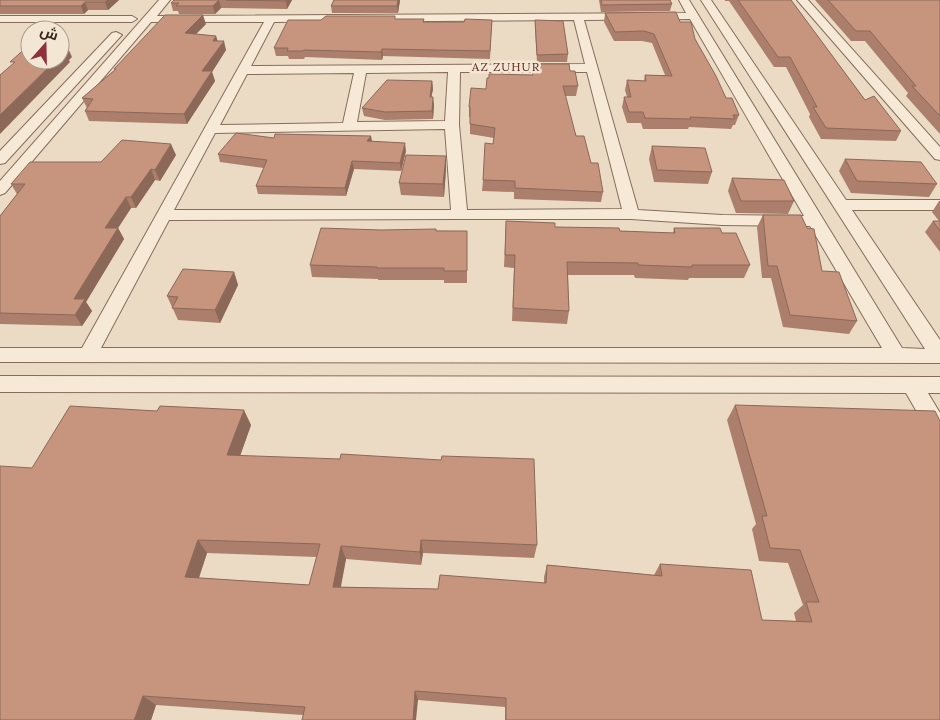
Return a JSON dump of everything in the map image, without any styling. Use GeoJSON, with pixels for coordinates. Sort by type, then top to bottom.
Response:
{"type":"FeatureCollection","features":[{"type":"Feature","properties":{"kind":"street"},"geometry":{"type":"LineString","coordinates":[[0,190],[165,0]]}},
{"type":"Feature","properties":{"kind":"street"},"geometry":{"type":"LineString","coordinates":[[684,0],[896,356]]}},
{"type":"Feature","properties":{"kind":"street"},"geometry":{"type":"LineString","coordinates":[[706,0],[940,356]]}},
{"type":"Feature","properties":{"kind":"street"},"geometry":{"type":"LineString","coordinates":[[802,0],[940,156]]}},
{"type":"Feature","properties":{"kind":"street"},"geometry":{"type":"LineString","coordinates":[[0,160],[142,6]]}},
{"type":"Feature","properties":{"kind":"street"},"geometry":{"type":"LineString","coordinates":[[148,19],[271,18],[424,13],[693,16]]}},
{"type":"Feature","properties":{"kind":"street"},"geometry":{"type":"LineString","coordinates":[[578,16],[631,214]]}},
{"type":"Feature","properties":{"kind":"street"},"geometry":{"type":"LineString","coordinates":[[88,356],[271,18]]}},
{"type":"Feature","properties":{"kind":"street"},"geometry":{"type":"LineString","coordinates":[[2,21],[132,19]]}},
{"type":"Feature","properties":{"kind":"street"},"geometry":{"type":"LineString","coordinates":[[243,70],[592,68]]}},
{"type":"Feature","properties":{"kind":"street"},"geometry":{"type":"LineString","coordinates":[[454,69],[452,125],[460,214]]}},
{"type":"Feature","properties":{"kind":"street"},"geometry":{"type":"LineString","coordinates":[[349,127],[362,70]]}},
{"type":"Feature","properties":{"kind":"street"},"geometry":{"type":"LineString","coordinates":[[211,129],[452,125]]}},
{"type":"Feature","properties":{"kind":"street"},"geometry":{"type":"LineString","coordinates":[[840,205],[940,205]]}},
{"type":"Feature","properties":{"kind":"street"},"geometry":{"type":"LineString","coordinates":[[164,215],[631,214],[722,220],[815,221]]}},
{"type":"Feature","properties":{"kind":"street"},"geometry":{"type":"LineString","coordinates":[[0,355],[940,356]]}},
{"type":"Feature","properties":{"kind":"street"},"geometry":{"type":"LineString","coordinates":[[0,384],[940,385]]}},
{"type":"Feature","properties":{"kind":"street"},"geometry":{"type":"LineString","coordinates":[[912,385],[940,432]]}},
{"type":"Feature","properties":{"kind":"building"},"geometry":{"type":"Polygon","coordinates":[[[0,0],[108,0],[105,2],[85,2],[81,6],[0,6],[0,0]]]}},
{"type":"Feature","properties":{"kind":"building"},"geometry":{"type":"Polygon","coordinates":[[[174,0],[219,0],[213,6],[176,6],[179,3],[171,3],[174,0]]]}},
{"type":"Feature","properties":{"kind":"building"},"geometry":{"type":"Polygon","coordinates":[[[226,0],[286,0],[286,1],[226,0]]]}},
{"type":"Feature","properties":{"kind":"building"},"geometry":{"type":"Polygon","coordinates":[[[334,0],[398,0],[397,6],[331,6],[334,0]]]}},
{"type":"Feature","properties":{"kind":"building"},"geometry":{"type":"Polygon","coordinates":[[[601,0],[670,0],[672,4],[602,5],[601,0]]]}},
{"type":"Feature","properties":{"kind":"building"},"geometry":{"type":"Polygon","coordinates":[[[738,0],[791,0],[865,100],[874,96],[901,131],[826,128],[813,107],[817,107],[790,57],[778,57],[738,0]]]}},
{"type":"Feature","properties":{"kind":"building"},"geometry":{"type":"Polygon","coordinates":[[[828,0],[940,0],[940,116],[912,86],[916,86],[870,31],[856,31],[828,0]]]}},
{"type":"Feature","properties":{"kind":"building"},"geometry":{"type":"Polygon","coordinates":[[[676,12],[680,22],[691,22],[695,39],[726,98],[732,98],[739,115],[733,115],[735,119],[645,118],[643,112],[629,112],[624,97],[631,97],[627,80],[646,81],[645,75],[672,76],[654,34],[644,31],[615,32],[605,13],[676,12]]]}},
{"type":"Feature","properties":{"kind":"building"},"geometry":{"type":"Polygon","coordinates":[[[165,15],[203,15],[185,33],[216,36],[213,41],[224,41],[202,71],[212,71],[184,114],[85,111],[93,99],[82,98],[116,69],[114,69],[165,15]]]}},
{"type":"Feature","properties":{"kind":"building"},"geometry":{"type":"Polygon","coordinates":[[[326,16],[395,16],[395,19],[424,19],[423,22],[464,22],[465,19],[492,20],[490,51],[382,49],[381,52],[287,51],[288,48],[274,48],[288,20],[321,20],[326,16]]]}},
{"type":"Feature","properties":{"kind":"building"},"geometry":{"type":"Polygon","coordinates":[[[535,20],[563,21],[568,54],[537,55],[535,20]]]}},
{"type":"Feature","properties":{"kind":"building"},"geometry":{"type":"Polygon","coordinates":[[[20,53],[20,70],[46,70],[0,115],[0,75],[15,62],[10,62],[20,53]]]}},
{"type":"Feature","properties":{"kind":"building"},"geometry":{"type":"Polygon","coordinates":[[[538,64],[569,64],[570,71],[575,71],[578,86],[563,86],[576,136],[584,136],[591,163],[598,163],[603,192],[515,188],[515,181],[483,180],[485,143],[493,144],[495,128],[470,124],[471,88],[486,89],[489,74],[533,75],[532,70],[538,70],[538,64]]]}},
{"type":"Feature","properties":{"kind":"building"},"geometry":{"type":"Polygon","coordinates":[[[387,80],[432,81],[430,97],[433,97],[432,111],[385,112],[362,108],[387,80]]]}},
{"type":"Feature","properties":{"kind":"building"},"geometry":{"type":"Polygon","coordinates":[[[236,133],[274,138],[275,134],[371,136],[367,141],[405,143],[400,163],[352,161],[345,188],[256,186],[267,160],[218,154],[236,133]]]}},
{"type":"Feature","properties":{"kind":"building"},"geometry":{"type":"Polygon","coordinates":[[[122,140],[171,144],[155,170],[151,169],[131,197],[126,197],[105,228],[118,228],[74,299],[85,299],[75,315],[0,313],[0,216],[25,184],[11,184],[30,162],[101,162],[122,140]]]}},
{"type":"Feature","properties":{"kind":"building"},"geometry":{"type":"Polygon","coordinates":[[[652,146],[705,148],[712,172],[657,170],[652,146]]]}},
{"type":"Feature","properties":{"kind":"building"},"geometry":{"type":"Polygon","coordinates":[[[406,155],[446,156],[443,184],[399,183],[406,155]]]}},
{"type":"Feature","properties":{"kind":"building"},"geometry":{"type":"Polygon","coordinates":[[[845,159],[921,162],[937,184],[857,181],[845,159]]]}},
{"type":"Feature","properties":{"kind":"building"},"geometry":{"type":"Polygon","coordinates":[[[732,178],[784,180],[794,201],[741,201],[732,178]]]}},
{"type":"Feature","properties":{"kind":"building"},"geometry":{"type":"Polygon","coordinates":[[[763,215],[801,215],[807,228],[814,229],[822,271],[839,272],[857,321],[790,315],[777,266],[768,266],[763,215]]]}},
{"type":"Feature","properties":{"kind":"building"},"geometry":{"type":"Polygon","coordinates":[[[506,221],[555,223],[555,227],[619,228],[620,231],[675,233],[674,228],[720,228],[722,233],[736,233],[750,265],[692,265],[692,267],[638,265],[638,263],[567,262],[569,311],[513,308],[515,255],[505,255],[506,221]]]}},
{"type":"Feature","properties":{"kind":"building"},"geometry":{"type":"Polygon","coordinates":[[[933,221],[940,221],[940,231],[933,221]]]}},
{"type":"Feature","properties":{"kind":"building"},"geometry":{"type":"Polygon","coordinates":[[[321,228],[467,231],[467,271],[444,271],[444,268],[310,265],[321,228]]]}},
{"type":"Feature","properties":{"kind":"building"},"geometry":{"type":"Polygon","coordinates":[[[183,269],[234,272],[215,310],[172,308],[178,297],[167,296],[183,269]]]}},
{"type":"Feature","properties":{"kind":"building"},"geometry":{"type":"Polygon","coordinates":[[[735,405],[935,411],[940,421],[940,720],[506,720],[506,698],[415,691],[413,720],[302,720],[305,707],[143,696],[134,720],[0,720],[0,466],[32,468],[70,406],[157,411],[160,406],[244,410],[227,455],[340,459],[341,454],[441,460],[442,456],[534,459],[537,545],[421,540],[420,552],[341,546],[333,587],[438,589],[440,575],[546,583],[547,565],[662,576],[660,564],[751,570],[762,620],[812,622],[806,602],[819,602],[800,550],[770,548],[762,516],[767,516],[735,405]],[[198,540],[185,577],[309,585],[320,544],[198,540]]]}},
{"type":"Feature","properties":{"kind":"district","name":"AZ ZUHUR"},"geometry":{"type":"Point","coordinates":[506,66]}}]}
